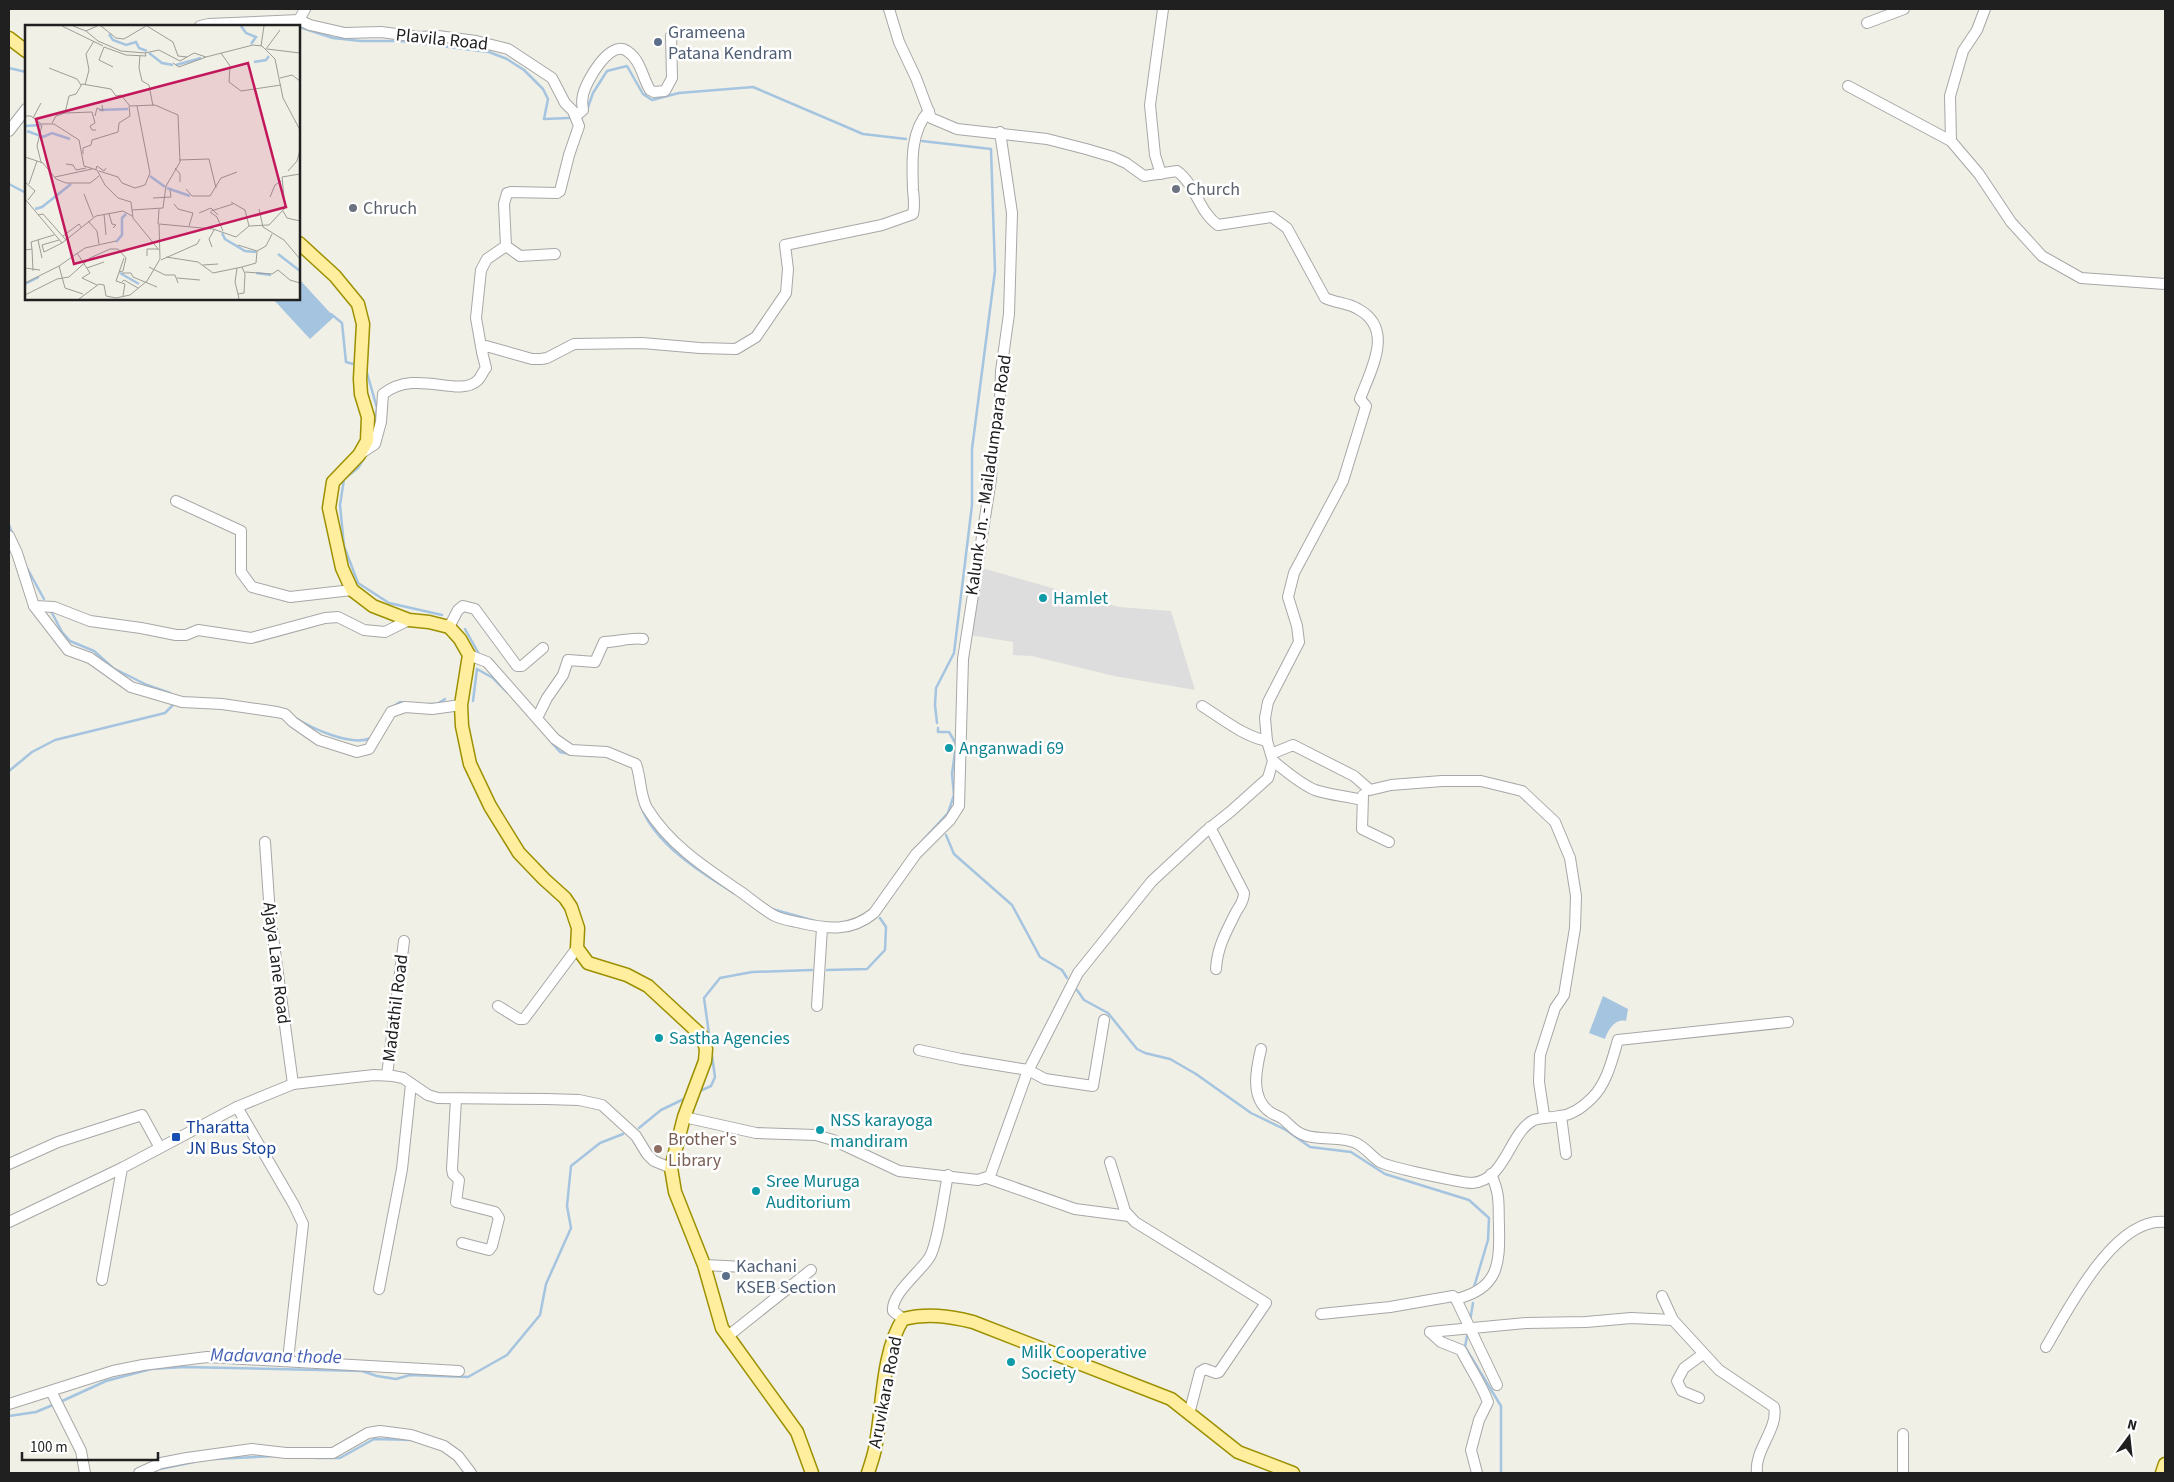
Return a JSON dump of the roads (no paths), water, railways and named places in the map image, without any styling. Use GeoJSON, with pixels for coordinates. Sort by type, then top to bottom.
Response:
{"type":"FeatureCollection","features":[{"type":"Feature","properties":{"kind":"main road"},"geometry":{"type":"LineString","coordinates":[[9,38],[25,50]]}},
{"type":"Feature","properties":{"kind":"main road"},"geometry":{"type":"LineString","coordinates":[[300,244],[335,276],[358,304],[362,324],[361,394],[368,417],[367,441],[359,455],[333,482],[329,508],[342,568],[352,590],[373,606],[409,620],[449,627],[460,639],[469,655],[461,705],[462,726],[470,764],[490,806],[519,852],[544,879],[566,898],[578,928],[577,948],[588,963],[627,975],[648,986],[702,1036],[706,1050],[705,1061],[684,1117],[672,1168],[675,1192],[704,1266],[722,1328],[797,1432],[812,1473]]}},
{"type":"Feature","properties":{"kind":"main road","name":"Aruvikara Road"},"geometry":{"type":"LineString","coordinates":[[868,1473],[876,1445],[886,1373],[896,1330],[904,1319],[916,1316],[948,1316],[973,1322],[1171,1399],[1238,1452],[1293,1473]]}},
{"type":"Feature","properties":{"kind":"main road"},"geometry":{"type":"LineString","coordinates":[[2162,1473],[2165,1464]]}},
{"type":"Feature","properties":{"kind":"street"},"geometry":{"type":"LineString","coordinates":[[205,25],[234,25],[251,21],[299,20],[305,9]]}},
{"type":"Feature","properties":{"kind":"street"},"geometry":{"type":"LineString","coordinates":[[889,9],[899,42],[931,118],[957,129],[1000,132],[1047,139],[1113,157],[1126,163],[1144,176],[1177,171],[1193,189],[1207,217],[1218,225],[1272,217],[1288,228],[1325,298],[1350,305],[1366,314],[1376,325],[1379,341],[1360,399],[1366,406],[1343,481],[1294,572],[1288,596],[1297,626],[1299,642],[1268,702],[1265,718],[1267,741],[1272,757],[1268,778],[1210,827],[1152,881],[1078,973],[1028,1070],[991,1173],[987,1178]]}},
{"type":"Feature","properties":{"kind":"street"},"geometry":{"type":"LineString","coordinates":[[1161,174],[1155,155],[1150,105],[1163,9]]}},
{"type":"Feature","properties":{"kind":"street"},"geometry":{"type":"LineString","coordinates":[[1867,23],[1904,9]]}},
{"type":"Feature","properties":{"kind":"street"},"geometry":{"type":"LineString","coordinates":[[1951,140],[1950,96],[1963,51],[1977,30],[1985,9]]}},
{"type":"Feature","properties":{"kind":"street","name":"Plavila Road"},"geometry":{"type":"LineString","coordinates":[[299,20],[310,25],[345,33],[381,32],[459,39],[496,45],[518,54],[552,78],[565,103],[576,116]]}},
{"type":"Feature","properties":{"kind":"street"},"geometry":{"type":"LineString","coordinates":[[506,246],[504,204],[507,193],[528,191],[557,193],[560,191],[579,126],[576,116],[582,110],[582,95],[593,72],[616,49],[626,50],[635,58],[650,90],[665,92],[672,78],[671,36]]}},
{"type":"Feature","properties":{"kind":"street"},"geometry":{"type":"LineString","coordinates":[[1848,86],[1951,140],[1979,174],[2011,222],[2042,256],[2081,278],[2165,284]]}},
{"type":"Feature","properties":{"kind":"street"},"geometry":{"type":"LineString","coordinates":[[9,131],[25,110]]}},
{"type":"Feature","properties":{"kind":"street"},"geometry":{"type":"LineString","coordinates":[[482,352],[486,346],[532,359],[541,359],[548,358],[574,344],[642,343],[700,348],[736,348],[756,338],[786,293],[788,269],[785,245],[882,225],[912,214],[915,207],[913,189],[914,141],[919,124],[929,111]]}},
{"type":"Feature","properties":{"kind":"street","name":"Kalunk Jn. - Mailadumpara Road"},"geometry":{"type":"LineString","coordinates":[[822,928],[852,926],[866,920],[874,913],[916,854],[959,806],[963,659],[991,479],[1000,401],[1000,371],[1009,314],[1012,213],[1000,132]]}},
{"type":"Feature","properties":{"kind":"street"},"geometry":{"type":"LineString","coordinates":[[359,455],[375,444],[381,422],[383,394],[394,385],[426,382],[466,386],[477,380],[486,368],[476,318],[481,270],[487,259],[506,246]]}},
{"type":"Feature","properties":{"kind":"street"},"geometry":{"type":"LineString","coordinates":[[506,246],[520,256],[555,254]]}},
{"type":"Feature","properties":{"kind":"street"},"geometry":{"type":"LineString","coordinates":[[176,501],[241,531],[241,572],[252,587],[290,597],[352,590]]}},
{"type":"Feature","properties":{"kind":"street"},"geometry":{"type":"LineString","coordinates":[[9,536],[17,553],[34,606],[68,650],[90,658],[131,687],[182,702],[222,704],[285,714],[319,740],[356,752],[369,749],[390,712],[405,707],[432,709],[461,705]]}},
{"type":"Feature","properties":{"kind":"street"},"geometry":{"type":"LineString","coordinates":[[34,606],[54,607],[90,622],[142,628],[176,635],[186,635],[198,630],[251,638],[333,617],[338,617],[364,630],[385,632],[409,620]]}},
{"type":"Feature","properties":{"kind":"street"},"geometry":{"type":"LineString","coordinates":[[449,627],[458,610],[463,606],[468,606],[478,613],[517,666],[522,666],[543,648]]}},
{"type":"Feature","properties":{"kind":"street"},"geometry":{"type":"LineString","coordinates":[[537,718],[546,698],[563,675],[568,660],[595,662],[604,642],[622,642],[635,638],[642,639]]}},
{"type":"Feature","properties":{"kind":"street"},"geometry":{"type":"LineString","coordinates":[[469,655],[487,662],[507,682],[555,739],[571,750],[607,752],[636,764],[646,806],[664,832],[698,863],[776,916],[822,928],[817,1006]]}},
{"type":"Feature","properties":{"kind":"street"},"geometry":{"type":"LineString","coordinates":[[1202,706],[1236,728],[1258,739],[1267,741]]}},
{"type":"Feature","properties":{"kind":"street"},"geometry":{"type":"LineString","coordinates":[[1272,757],[1293,745],[1354,776],[1370,790]]}},
{"type":"Feature","properties":{"kind":"street"},"geometry":{"type":"LineString","coordinates":[[1272,757],[1306,786],[1326,793],[1362,800]]}},
{"type":"Feature","properties":{"kind":"street"},"geometry":{"type":"LineString","coordinates":[[1389,842],[1362,829],[1364,815],[1362,800],[1363,795],[1370,790],[1391,785],[1442,781],[1481,782],[1522,791],[1555,822],[1570,858],[1576,896],[1575,920],[1564,995],[1555,1008],[1540,1054],[1539,1082],[1544,1114],[1547,1117]]}},
{"type":"Feature","properties":{"kind":"street"},"geometry":{"type":"LineString","coordinates":[[1210,827],[1244,893],[1244,900],[1219,947],[1216,969]]}},
{"type":"Feature","properties":{"kind":"street","name":"Ajaya Lane Road"},"geometry":{"type":"LineString","coordinates":[[265,842],[270,915],[293,1084]]}},
{"type":"Feature","properties":{"kind":"street","name":"Madathil Road"},"geometry":{"type":"LineString","coordinates":[[386,1075],[404,941]]}},
{"type":"Feature","properties":{"kind":"street"},"geometry":{"type":"LineString","coordinates":[[498,1006],[519,1019],[524,1019],[577,948]]}},
{"type":"Feature","properties":{"kind":"street"},"geometry":{"type":"LineString","coordinates":[[919,1050],[1028,1070],[1045,1079],[1093,1086],[1104,1020]]}},
{"type":"Feature","properties":{"kind":"street"},"geometry":{"type":"LineString","coordinates":[[1261,1049],[1257,1068],[1257,1096],[1270,1112],[1284,1120],[1298,1132],[1316,1138],[1353,1142],[1365,1147],[1380,1162],[1395,1167],[1471,1183],[1491,1174],[1503,1162],[1516,1138],[1534,1120],[1574,1112],[1593,1098],[1605,1080],[1618,1040],[1788,1022]]}},
{"type":"Feature","properties":{"kind":"street"},"geometry":{"type":"LineString","coordinates":[[9,1222],[122,1168],[159,1146],[237,1107],[293,1084],[374,1074],[403,1078],[428,1095],[438,1098],[579,1100],[602,1105],[636,1136],[647,1154],[654,1161],[672,1168]]}},
{"type":"Feature","properties":{"kind":"street"},"geometry":{"type":"LineString","coordinates":[[379,1289],[402,1169],[411,1084]]}},
{"type":"Feature","properties":{"kind":"street"},"geometry":{"type":"LineString","coordinates":[[456,1099],[452,1169],[453,1174],[459,1180],[456,1202],[495,1212],[499,1218],[492,1246],[489,1250],[462,1243]]}},
{"type":"Feature","properties":{"kind":"street"},"geometry":{"type":"LineString","coordinates":[[237,1107],[303,1224],[288,1360]]}},
{"type":"Feature","properties":{"kind":"street"},"geometry":{"type":"LineString","coordinates":[[9,1164],[58,1142],[142,1115],[159,1146]]}},
{"type":"Feature","properties":{"kind":"street"},"geometry":{"type":"LineString","coordinates":[[1561,1116],[1566,1154]]}},
{"type":"Feature","properties":{"kind":"street"},"geometry":{"type":"LineString","coordinates":[[684,1117],[756,1132],[816,1135],[833,1140],[899,1171],[948,1175],[978,1180],[987,1178],[1075,1209],[1129,1216]]}},
{"type":"Feature","properties":{"kind":"street"},"geometry":{"type":"LineString","coordinates":[[1110,1162],[1129,1216],[1135,1222],[1230,1283],[1264,1300],[1266,1303],[1220,1371],[1216,1373],[1205,1370],[1200,1372],[1190,1414]]}},
{"type":"Feature","properties":{"kind":"street"},"geometry":{"type":"LineString","coordinates":[[102,1280],[122,1168]]}},
{"type":"Feature","properties":{"kind":"street"},"geometry":{"type":"LineString","coordinates":[[1456,1299],[1474,1295],[1484,1287],[1498,1260],[1500,1206],[1498,1192],[1491,1174]]}},
{"type":"Feature","properties":{"kind":"street"},"geometry":{"type":"LineString","coordinates":[[904,1319],[893,1311],[892,1306],[932,1252],[948,1175]]}},
{"type":"Feature","properties":{"kind":"street"},"geometry":{"type":"LineString","coordinates":[[2046,1347],[2086,1280],[2106,1253],[2132,1232],[2147,1225],[2165,1222]]}},
{"type":"Feature","properties":{"kind":"street"},"geometry":{"type":"LineString","coordinates":[[704,1266],[745,1267]]}},
{"type":"Feature","properties":{"kind":"street"},"geometry":{"type":"LineString","coordinates":[[728,1336],[812,1270]]}},
{"type":"Feature","properties":{"kind":"street"},"geometry":{"type":"LineString","coordinates":[[1321,1314],[1390,1307],[1451,1296],[1456,1299],[1497,1385]]}},
{"type":"Feature","properties":{"kind":"street"},"geometry":{"type":"LineString","coordinates":[[1662,1296],[1673,1320],[1719,1370],[1774,1407],[1774,1419],[1758,1457],[1757,1473]]}},
{"type":"Feature","properties":{"kind":"street"},"geometry":{"type":"LineString","coordinates":[[1477,1473],[1471,1450],[1479,1420],[1488,1402],[1481,1383],[1468,1366],[1461,1350],[1441,1342],[1430,1332],[1631,1318],[1673,1320]]}},
{"type":"Feature","properties":{"kind":"street"},"geometry":{"type":"LineString","coordinates":[[1699,1398],[1682,1391],[1677,1381],[1684,1368],[1704,1354]]}},
{"type":"Feature","properties":{"kind":"street"},"geometry":{"type":"LineString","coordinates":[[9,1404],[113,1371],[143,1365],[207,1357],[459,1371]]}},
{"type":"Feature","properties":{"kind":"street"},"geometry":{"type":"LineString","coordinates":[[51,1391],[81,1451],[85,1473]]}},
{"type":"Feature","properties":{"kind":"street"},"geometry":{"type":"LineString","coordinates":[[139,1473],[161,1463],[252,1449],[286,1453],[333,1453],[368,1433],[380,1431],[411,1435],[444,1446],[458,1456],[471,1473]]}},
{"type":"Feature","properties":{"kind":"street"},"geometry":{"type":"LineString","coordinates":[[1903,1434],[1904,1473]]}},
{"type":"Feature","properties":{"kind":"water"},"geometry":{"type":"Polygon","coordinates":[[[300,280],[334,317],[310,339],[274,300],[300,300],[300,280]]]}},
{"type":"Feature","properties":{"kind":"water"},"geometry":{"type":"Polygon","coordinates":[[[1603,996],[1628,1009],[1626,1021],[1615,1023],[1605,1039],[1589,1033],[1603,996]]]}},
{"type":"Feature","properties":{"kind":"waterway"},"geometry":{"type":"LineString","coordinates":[[300,27],[333,38],[361,41],[400,41],[489,52],[507,59],[524,70],[543,89],[548,99],[544,119],[569,118]]}},
{"type":"Feature","properties":{"kind":"waterway"},"geometry":{"type":"LineString","coordinates":[[587,110],[593,93],[607,71],[627,66],[643,94],[652,100],[679,93],[753,87],[863,134],[906,139]]}},
{"type":"Feature","properties":{"kind":"waterway"},"geometry":{"type":"LineString","coordinates":[[9,68],[25,72]]}},
{"type":"Feature","properties":{"kind":"waterway"},"geometry":{"type":"LineString","coordinates":[[922,141],[991,149],[995,271],[972,449],[972,505],[954,653],[936,688],[937,723]]}},
{"type":"Feature","properties":{"kind":"waterway"},"geometry":{"type":"LineString","coordinates":[[9,184],[25,192]]}},
{"type":"Feature","properties":{"kind":"waterway"},"geometry":{"type":"LineString","coordinates":[[331,314],[342,323],[346,362],[357,365]]}},
{"type":"Feature","properties":{"kind":"waterway"},"geometry":{"type":"LineString","coordinates":[[365,366],[377,408],[373,430]]}},
{"type":"Feature","properties":{"kind":"waterway"},"geometry":{"type":"LineString","coordinates":[[364,458],[358,468],[344,479],[340,505],[344,546],[358,583],[389,603],[442,615]]}},
{"type":"Feature","properties":{"kind":"waterway"},"geometry":{"type":"LineString","coordinates":[[9,525],[13,535]]}},
{"type":"Feature","properties":{"kind":"waterway"},"geometry":{"type":"LineString","coordinates":[[27,568],[44,599]]}},
{"type":"Feature","properties":{"kind":"waterway"},"geometry":{"type":"LineString","coordinates":[[51,611],[62,632],[70,641],[94,651],[113,668],[147,685],[170,693]]}},
{"type":"Feature","properties":{"kind":"waterway"},"geometry":{"type":"LineString","coordinates":[[465,629],[479,654]]}},
{"type":"Feature","properties":{"kind":"waterway"},"geometry":{"type":"LineString","coordinates":[[473,701],[477,669],[493,678],[507,692]]}},
{"type":"Feature","properties":{"kind":"waterway"},"geometry":{"type":"LineString","coordinates":[[428,704],[437,704],[445,699]]}},
{"type":"Feature","properties":{"kind":"waterway"},"geometry":{"type":"LineString","coordinates":[[394,706],[400,702],[405,703]]}},
{"type":"Feature","properties":{"kind":"waterway"},"geometry":{"type":"LineString","coordinates":[[9,771],[32,752],[55,740],[165,713],[174,704]]}},
{"type":"Feature","properties":{"kind":"waterway"},"geometry":{"type":"LineString","coordinates":[[294,717],[331,735],[353,740],[371,738]]}},
{"type":"Feature","properties":{"kind":"waterway"},"geometry":{"type":"LineString","coordinates":[[912,852],[948,813],[954,795],[952,774],[956,744],[949,732],[938,732],[938,728]]}},
{"type":"Feature","properties":{"kind":"waterway"},"geometry":{"type":"LineString","coordinates":[[552,743],[560,752],[570,754]]}},
{"type":"Feature","properties":{"kind":"waterway"},"geometry":{"type":"LineString","coordinates":[[641,806],[647,820],[667,845],[707,876],[734,893]]}},
{"type":"Feature","properties":{"kind":"waterway"},"geometry":{"type":"LineString","coordinates":[[946,835],[954,854],[1012,905],[1040,957],[1062,970],[1067,978]]}},
{"type":"Feature","properties":{"kind":"waterway"},"geometry":{"type":"LineString","coordinates":[[772,909],[815,921]]}},
{"type":"Feature","properties":{"kind":"waterway"},"geometry":{"type":"LineString","coordinates":[[827,970],[867,969],[885,950],[886,927],[880,918]]}},
{"type":"Feature","properties":{"kind":"waterway"},"geometry":{"type":"LineString","coordinates":[[698,1092],[711,1086],[715,1077],[704,998],[720,978],[752,972],[812,970]]}},
{"type":"Feature","properties":{"kind":"waterway"},"geometry":{"type":"LineString","coordinates":[[1077,990],[1084,1000],[1108,1013],[1137,1049],[1145,1053],[1170,1059],[1196,1074],[1251,1113],[1286,1130],[1310,1147],[1351,1152],[1385,1174],[1469,1200],[1489,1218],[1488,1240],[1474,1287]]}},
{"type":"Feature","properties":{"kind":"waterway"},"geometry":{"type":"LineString","coordinates":[[639,1128],[661,1110],[686,1098]]}},
{"type":"Feature","properties":{"kind":"waterway","name":"Madavana thode"},"geometry":{"type":"LineString","coordinates":[[60,1402],[106,1381],[151,1369],[184,1367],[362,1371],[396,1379],[410,1375],[468,1377],[507,1355],[540,1315],[546,1284],[571,1228],[567,1206],[571,1166],[600,1143],[623,1134]]}},
{"type":"Feature","properties":{"kind":"waterway"},"geometry":{"type":"LineString","coordinates":[[1470,1321],[1473,1303]]}},
{"type":"Feature","properties":{"kind":"waterway"},"geometry":{"type":"LineString","coordinates":[[1467,1336],[1465,1347],[1501,1406],[1501,1473]]}},
{"type":"Feature","properties":{"kind":"waterway","name":"Madavana thode"},"geometry":{"type":"LineString","coordinates":[[9,1416],[36,1412],[55,1404]]}},
{"type":"Feature","properties":{"kind":"waterway"},"geometry":{"type":"LineString","coordinates":[[317,1458],[340,1458],[374,1439],[413,1440]]}},
{"type":"Feature","properties":{"kind":"waterway"},"geometry":{"type":"LineString","coordinates":[[214,1459],[276,1456]]}},
{"type":"Feature","properties":{"kind":"waterway"},"geometry":{"type":"LineString","coordinates":[[160,1469],[194,1462]]}},
{"type":"Feature","properties":{"kind":"place","name":"Grameena Patana Kendram"},"geometry":{"type":"Point","coordinates":[658,42]}},
{"type":"Feature","properties":{"kind":"place","name":"Church"},"geometry":{"type":"Point","coordinates":[1176,189]}},
{"type":"Feature","properties":{"kind":"place","name":"Chruch"},"geometry":{"type":"Point","coordinates":[353,208]}},
{"type":"Feature","properties":{"kind":"place","name":"Hamlet"},"geometry":{"type":"Point","coordinates":[1043,598]}},
{"type":"Feature","properties":{"kind":"place","name":"Anganwadi 69"},"geometry":{"type":"Point","coordinates":[949,748]}},
{"type":"Feature","properties":{"kind":"place","name":"Sastha Agencies"},"geometry":{"type":"Point","coordinates":[659,1038]}},
{"type":"Feature","properties":{"kind":"place","name":"NSS karayoga mandiram"},"geometry":{"type":"Point","coordinates":[820,1130]}},
{"type":"Feature","properties":{"kind":"place","name":"Tharatta JN Bus Stop"},"geometry":{"type":"Point","coordinates":[176,1137]}},
{"type":"Feature","properties":{"kind":"place","name":"Brother's Library"},"geometry":{"type":"Point","coordinates":[658,1149]}},
{"type":"Feature","properties":{"kind":"place","name":"Sree Muruga Auditorium"},"geometry":{"type":"Point","coordinates":[756,1191]}},
{"type":"Feature","properties":{"kind":"place","name":"Kachani KSEB Section"},"geometry":{"type":"Point","coordinates":[726,1276]}},
{"type":"Feature","properties":{"kind":"place","name":"Milk Cooperative Society"},"geometry":{"type":"Point","coordinates":[1011,1362]}}]}
